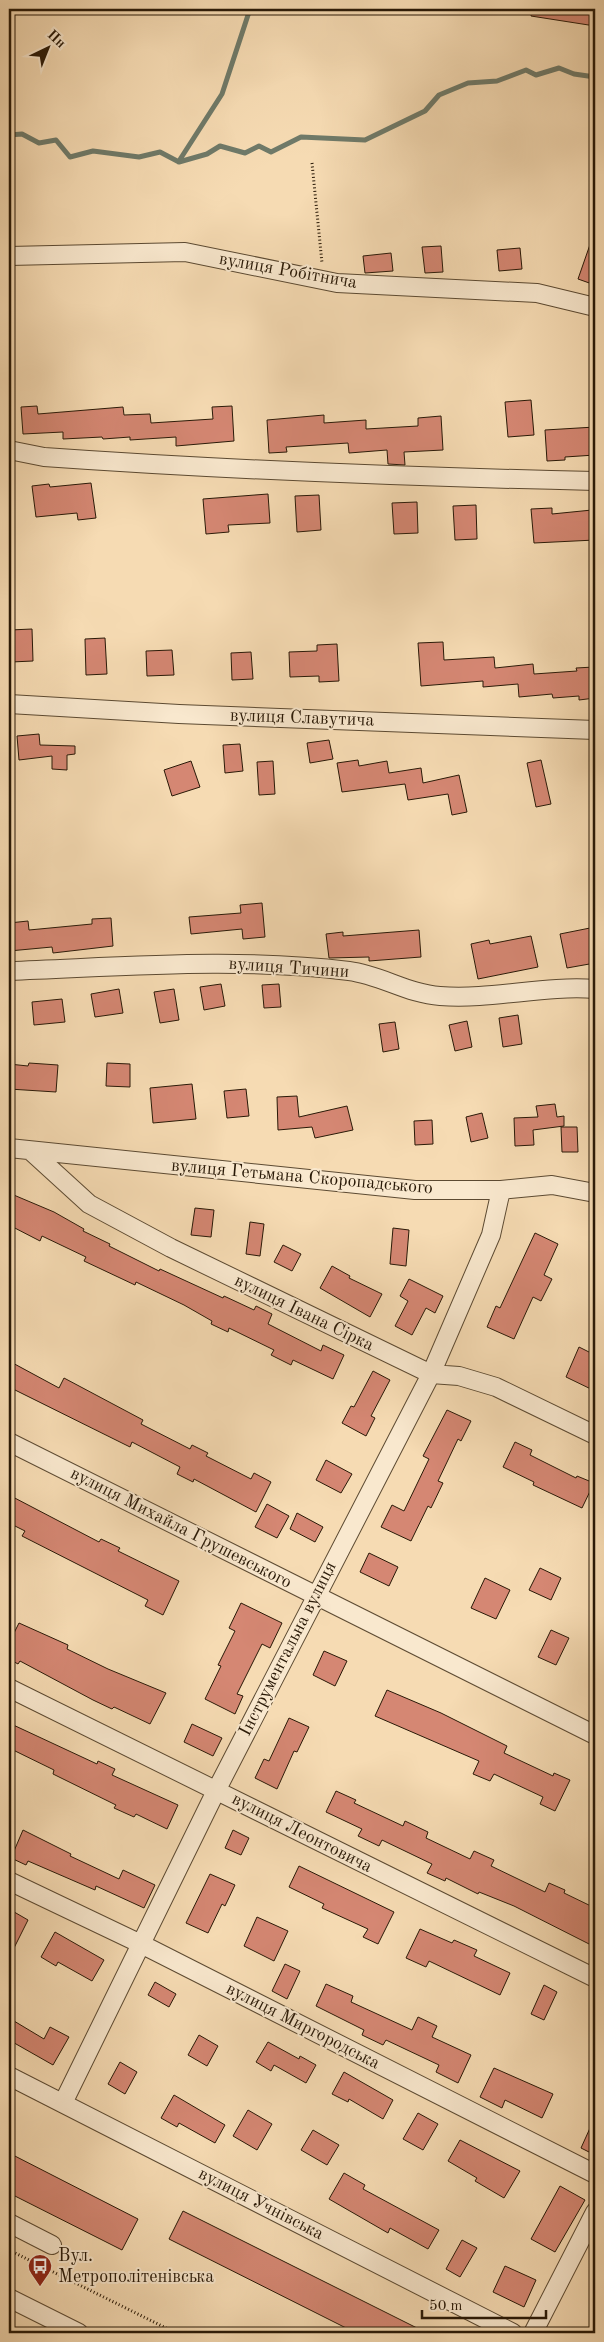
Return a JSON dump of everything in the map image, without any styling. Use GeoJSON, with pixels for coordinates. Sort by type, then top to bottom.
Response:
{"type":"FeatureCollection","features":[{"type":"Feature","properties":{"kind":"street","name":"вулиця Робітнича"},"geometry":{"type":"LineString","coordinates":[[9,256],[185,252],[338,283],[537,293],[595,307]]}},
{"type":"Feature","properties":{"kind":"street"},"geometry":{"type":"LineString","coordinates":[[9,450],[53,457],[285,472],[595,481]]}},
{"type":"Feature","properties":{"kind":"street","name":"вулиця Славутича"},"geometry":{"type":"LineString","coordinates":[[9,704],[179,714],[595,730]]}},
{"type":"Feature","properties":{"kind":"street","name":"вулиця Тичини"},"geometry":{"type":"LineString","coordinates":[[9,971],[232,962],[352,971],[416,992],[440,996],[485,996],[573,987],[595,989]]}},
{"type":"Feature","properties":{"kind":"street","name":"вулиця Гетьмана Скоропадського"},"geometry":{"type":"LineString","coordinates":[[9,1148],[32,1152],[415,1190],[501,1190],[552,1185],[595,1193]]}},
{"type":"Feature","properties":{"kind":"street","name":"вулиця Івана Сірка"},"geometry":{"type":"LineString","coordinates":[[32,1152],[89,1204],[171,1248],[431,1374],[459,1376],[496,1386],[595,1435]]}},
{"type":"Feature","properties":{"kind":"street","name":"Інструментальна вулиця"},"geometry":{"type":"LineString","coordinates":[[63,2103],[217,1790],[315,1596],[431,1374],[488,1243],[501,1190]]}},
{"type":"Feature","properties":{"kind":"street","name":"вулиця Михайла Грушевського"},"geometry":{"type":"LineString","coordinates":[[9,1442],[595,1735]]}},
{"type":"Feature","properties":{"kind":"street","name":"вулиця Леонтовича"},"geometry":{"type":"LineString","coordinates":[[9,1688],[595,1978]]}},
{"type":"Feature","properties":{"kind":"street","name":"вулиця Миргородська"},"geometry":{"type":"LineString","coordinates":[[9,1881],[142,1944],[595,2174]]}},
{"type":"Feature","properties":{"kind":"street","name":"вулиця Учнівська"},"geometry":{"type":"LineString","coordinates":[[9,2076],[513,2333]]}},
{"type":"Feature","properties":{"kind":"street"},"geometry":{"type":"LineString","coordinates":[[533,2333],[595,2212]]}},
{"type":"Feature","properties":{"kind":"street"},"geometry":{"type":"LineString","coordinates":[[9,2223],[52,2245]]}},
{"type":"Feature","properties":{"kind":"street"},"geometry":{"type":"LineString","coordinates":[[9,2298],[79,2333]]}},
{"type":"Feature","properties":{"kind":"path"},"geometry":{"type":"LineString","coordinates":[[312,163],[320,261],[338,283]]}},
{"type":"Feature","properties":{"kind":"path"},"geometry":{"type":"LineString","coordinates":[[9,2250],[176,2333]]}},
{"type":"Feature","properties":{"kind":"building"},"geometry":{"type":"Polygon","coordinates":[[[532,9],[595,9],[595,26],[531,16],[532,9]]]}},
{"type":"Feature","properties":{"kind":"building"},"geometry":{"type":"Polygon","coordinates":[[[593,236],[595,237],[595,285],[578,279],[593,236]]]}},
{"type":"Feature","properties":{"kind":"building"},"geometry":{"type":"Polygon","coordinates":[[[441,246],[443,272],[425,273],[422,247],[441,246]]]}},
{"type":"Feature","properties":{"kind":"building"},"geometry":{"type":"Polygon","coordinates":[[[520,248],[522,269],[499,271],[497,250],[520,248]]]}},
{"type":"Feature","properties":{"kind":"building"},"geometry":{"type":"Polygon","coordinates":[[[391,253],[393,271],[365,273],[363,256],[391,253]]]}},
{"type":"Feature","properties":{"kind":"building"},"geometry":{"type":"Polygon","coordinates":[[[531,400],[534,435],[508,437],[505,402],[531,400]]]}},
{"type":"Feature","properties":{"kind":"building"},"geometry":{"type":"Polygon","coordinates":[[[37,406],[38,414],[123,407],[124,415],[150,414],[151,423],[213,419],[212,407],[232,406],[234,441],[176,446],[176,437],[130,440],[130,437],[63,439],[63,432],[23,434],[21,407],[37,406]]]}},
{"type":"Feature","properties":{"kind":"building"},"geometry":{"type":"Polygon","coordinates":[[[324,415],[324,423],[366,420],[366,429],[418,426],[418,418],[441,416],[443,450],[404,452],[405,465],[388,464],[387,450],[349,453],[348,443],[286,447],[287,452],[269,453],[267,420],[324,415]]]}},
{"type":"Feature","properties":{"kind":"building"},"geometry":{"type":"Polygon","coordinates":[[[595,427],[595,455],[565,457],[565,460],[547,461],[545,430],[595,427]]]}},
{"type":"Feature","properties":{"kind":"building"},"geometry":{"type":"Polygon","coordinates":[[[91,483],[96,518],[78,520],[77,513],[36,517],[32,486],[49,484],[50,487],[91,483]]]}},
{"type":"Feature","properties":{"kind":"building"},"geometry":{"type":"Polygon","coordinates":[[[268,494],[270,523],[228,525],[229,532],[206,534],[203,499],[268,494]]]}},
{"type":"Feature","properties":{"kind":"building"},"geometry":{"type":"Polygon","coordinates":[[[319,495],[321,530],[297,532],[295,496],[319,495]]]}},
{"type":"Feature","properties":{"kind":"building"},"geometry":{"type":"Polygon","coordinates":[[[417,502],[418,533],[394,534],[392,503],[417,502]]]}},
{"type":"Feature","properties":{"kind":"building"},"geometry":{"type":"Polygon","coordinates":[[[476,505],[477,539],[455,540],[453,506],[476,505]]]}},
{"type":"Feature","properties":{"kind":"building"},"geometry":{"type":"Polygon","coordinates":[[[552,508],[552,514],[592,510],[595,540],[534,543],[531,509],[552,508]]]}},
{"type":"Feature","properties":{"kind":"building"},"geometry":{"type":"Polygon","coordinates":[[[32,629],[33,661],[11,662],[10,630],[32,629]]]}},
{"type":"Feature","properties":{"kind":"building"},"geometry":{"type":"Polygon","coordinates":[[[105,638],[107,674],[86,675],[85,639],[105,638]]]}},
{"type":"Feature","properties":{"kind":"building"},"geometry":{"type":"Polygon","coordinates":[[[443,642],[444,660],[494,657],[495,668],[533,664],[534,674],[577,671],[576,668],[594,667],[595,698],[579,700],[579,696],[553,698],[552,694],[519,697],[518,684],[483,687],[483,681],[421,686],[418,643],[443,642]]]}},
{"type":"Feature","properties":{"kind":"building"},"geometry":{"type":"Polygon","coordinates":[[[337,644],[339,681],[319,682],[319,676],[290,677],[289,652],[317,651],[317,645],[337,644]]]}},
{"type":"Feature","properties":{"kind":"building"},"geometry":{"type":"Polygon","coordinates":[[[172,650],[174,675],[147,676],[146,651],[172,650]]]}},
{"type":"Feature","properties":{"kind":"building"},"geometry":{"type":"Polygon","coordinates":[[[251,652],[253,679],[232,680],[231,653],[251,652]]]}},
{"type":"Feature","properties":{"kind":"building"},"geometry":{"type":"Polygon","coordinates":[[[39,734],[40,745],[75,746],[75,754],[67,755],[67,770],[52,769],[52,756],[19,760],[17,736],[39,734]]]}},
{"type":"Feature","properties":{"kind":"building"},"geometry":{"type":"Polygon","coordinates":[[[329,740],[333,759],[310,763],[307,743],[329,740]]]}},
{"type":"Feature","properties":{"kind":"building"},"geometry":{"type":"Polygon","coordinates":[[[240,744],[243,771],[225,773],[223,745],[240,744]]]}},
{"type":"Feature","properties":{"kind":"building"},"geometry":{"type":"Polygon","coordinates":[[[358,760],[359,766],[387,761],[389,773],[421,768],[423,783],[459,775],[467,812],[452,815],[448,794],[408,800],[405,784],[342,792],[337,763],[358,760]]]}},
{"type":"Feature","properties":{"kind":"building"},"geometry":{"type":"Polygon","coordinates":[[[541,760],[551,804],[536,807],[527,763],[541,760]]]}},
{"type":"Feature","properties":{"kind":"building"},"geometry":{"type":"Polygon","coordinates":[[[191,761],[200,787],[172,796],[164,770],[191,761]]]}},
{"type":"Feature","properties":{"kind":"building"},"geometry":{"type":"Polygon","coordinates":[[[273,761],[275,794],[259,795],[257,762],[273,761]]]}},
{"type":"Feature","properties":{"kind":"building"},"geometry":{"type":"Polygon","coordinates":[[[262,903],[265,937],[243,939],[242,929],[191,934],[189,917],[241,913],[240,905],[262,903]]]}},
{"type":"Feature","properties":{"kind":"building"},"geometry":{"type":"Polygon","coordinates":[[[111,918],[113,946],[53,953],[52,947],[9,951],[9,923],[28,921],[29,930],[92,924],[92,919],[111,918]]]}},
{"type":"Feature","properties":{"kind":"building"},"geometry":{"type":"Polygon","coordinates":[[[595,927],[595,963],[567,968],[560,934],[595,927]]]}},
{"type":"Feature","properties":{"kind":"building"},"geometry":{"type":"Polygon","coordinates":[[[419,930],[421,957],[369,961],[369,957],[329,958],[326,934],[343,932],[343,936],[419,930]]]}},
{"type":"Feature","properties":{"kind":"building"},"geometry":{"type":"Polygon","coordinates":[[[531,936],[538,967],[478,979],[471,944],[489,940],[490,944],[531,936]]]}},
{"type":"Feature","properties":{"kind":"building"},"geometry":{"type":"Polygon","coordinates":[[[221,984],[225,1006],[204,1010],[200,987],[221,984]]]}},
{"type":"Feature","properties":{"kind":"building"},"geometry":{"type":"Polygon","coordinates":[[[279,984],[281,1007],[264,1008],[262,985],[279,984]]]}},
{"type":"Feature","properties":{"kind":"building"},"geometry":{"type":"Polygon","coordinates":[[[119,989],[123,1013],[95,1017],[91,994],[119,989]]]}},
{"type":"Feature","properties":{"kind":"building"},"geometry":{"type":"Polygon","coordinates":[[[174,989],[179,1020],[160,1023],[154,992],[174,989]]]}},
{"type":"Feature","properties":{"kind":"building"},"geometry":{"type":"Polygon","coordinates":[[[62,999],[65,1022],[34,1025],[32,1002],[62,999]]]}},
{"type":"Feature","properties":{"kind":"building"},"geometry":{"type":"Polygon","coordinates":[[[518,1015],[522,1044],[503,1047],[499,1018],[518,1015]]]}},
{"type":"Feature","properties":{"kind":"building"},"geometry":{"type":"Polygon","coordinates":[[[467,1021],[472,1047],[455,1051],[449,1025],[467,1021]]]}},
{"type":"Feature","properties":{"kind":"building"},"geometry":{"type":"Polygon","coordinates":[[[395,1022],[399,1049],[383,1052],[379,1024],[395,1022]]]}},
{"type":"Feature","properties":{"kind":"building"},"geometry":{"type":"Polygon","coordinates":[[[29,1063],[58,1065],[56,1092],[9,1089],[9,1064],[28,1066],[29,1063]]]}},
{"type":"Feature","properties":{"kind":"building"},"geometry":{"type":"Polygon","coordinates":[[[107,1063],[130,1064],[130,1087],[106,1086],[107,1063]]]}},
{"type":"Feature","properties":{"kind":"building"},"geometry":{"type":"Polygon","coordinates":[[[192,1084],[196,1119],[153,1123],[150,1088],[192,1084]]]}},
{"type":"Feature","properties":{"kind":"building"},"geometry":{"type":"Polygon","coordinates":[[[246,1089],[249,1116],[227,1118],[224,1091],[246,1089]]]}},
{"type":"Feature","properties":{"kind":"building"},"geometry":{"type":"Polygon","coordinates":[[[297,1096],[299,1117],[347,1106],[353,1130],[315,1138],[312,1127],[278,1130],[277,1097],[297,1096]]]}},
{"type":"Feature","properties":{"kind":"building"},"geometry":{"type":"Polygon","coordinates":[[[555,1104],[557,1117],[564,1116],[564,1126],[533,1130],[534,1145],[515,1146],[514,1118],[538,1117],[536,1106],[555,1104]]]}},
{"type":"Feature","properties":{"kind":"building"},"geometry":{"type":"Polygon","coordinates":[[[482,1113],[488,1138],[471,1142],[466,1117],[482,1113]]]}},
{"type":"Feature","properties":{"kind":"building"},"geometry":{"type":"Polygon","coordinates":[[[432,1120],[433,1144],[415,1145],[414,1121],[432,1120]]]}},
{"type":"Feature","properties":{"kind":"building"},"geometry":{"type":"Polygon","coordinates":[[[561,1127],[577,1127],[578,1152],[562,1152],[561,1127]]]}},
{"type":"Feature","properties":{"kind":"building"},"geometry":{"type":"Polygon","coordinates":[[[9,1193],[54,1212],[84,1229],[83,1231],[110,1244],[109,1246],[159,1271],[160,1269],[254,1310],[256,1306],[272,1314],[268,1324],[321,1351],[323,1345],[344,1355],[333,1379],[293,1360],[291,1365],[271,1355],[274,1350],[229,1328],[228,1332],[211,1324],[212,1321],[184,1305],[136,1282],[135,1285],[84,1261],[86,1257],[42,1236],[40,1241],[9,1225],[9,1193]]]}},
{"type":"Feature","properties":{"kind":"building"},"geometry":{"type":"Polygon","coordinates":[[[195,1208],[214,1210],[211,1237],[191,1235],[195,1208]]]}},
{"type":"Feature","properties":{"kind":"building"},"geometry":{"type":"Polygon","coordinates":[[[250,1222],[264,1224],[260,1256],[246,1254],[250,1222]]]}},
{"type":"Feature","properties":{"kind":"building"},"geometry":{"type":"Polygon","coordinates":[[[393,1228],[409,1230],[406,1266],[390,1264],[393,1228]]]}},
{"type":"Feature","properties":{"kind":"building"},"geometry":{"type":"Polygon","coordinates":[[[535,1233],[558,1244],[544,1275],[552,1279],[541,1301],[533,1297],[514,1339],[487,1327],[496,1306],[500,1308],[535,1233]]]}},
{"type":"Feature","properties":{"kind":"building"},"geometry":{"type":"Polygon","coordinates":[[[283,1245],[301,1254],[292,1271],[274,1262],[283,1245]]]}},
{"type":"Feature","properties":{"kind":"building"},"geometry":{"type":"Polygon","coordinates":[[[332,1266],[350,1276],[349,1278],[382,1294],[370,1317],[320,1288],[332,1266]]]}},
{"type":"Feature","properties":{"kind":"building"},"geometry":{"type":"Polygon","coordinates":[[[409,1279],[443,1296],[435,1313],[426,1308],[412,1335],[395,1326],[408,1301],[400,1296],[409,1279]]]}},
{"type":"Feature","properties":{"kind":"building"},"geometry":{"type":"Polygon","coordinates":[[[579,1347],[595,1355],[595,1391],[566,1377],[579,1347]]]}},
{"type":"Feature","properties":{"kind":"building"},"geometry":{"type":"Polygon","coordinates":[[[9,1361],[59,1388],[64,1378],[143,1420],[141,1424],[190,1449],[192,1445],[208,1453],[206,1456],[251,1479],[254,1473],[271,1482],[256,1512],[194,1479],[193,1482],[177,1474],[180,1467],[132,1442],[130,1447],[9,1387],[9,1361]]]}},
{"type":"Feature","properties":{"kind":"building"},"geometry":{"type":"Polygon","coordinates":[[[373,1371],[390,1380],[371,1416],[375,1418],[366,1436],[342,1423],[351,1406],[354,1407],[373,1371]]]}},
{"type":"Feature","properties":{"kind":"building"},"geometry":{"type":"Polygon","coordinates":[[[447,1410],[471,1421],[461,1441],[458,1439],[438,1481],[443,1483],[431,1508],[428,1506],[411,1541],[381,1527],[392,1505],[404,1511],[429,1459],[423,1456],[447,1410]]]}},
{"type":"Feature","properties":{"kind":"building"},"geometry":{"type":"Polygon","coordinates":[[[515,1442],[532,1450],[530,1455],[576,1478],[577,1476],[594,1483],[582,1508],[533,1485],[534,1482],[503,1467],[515,1442]]]}},
{"type":"Feature","properties":{"kind":"building"},"geometry":{"type":"Polygon","coordinates":[[[326,1460],[352,1474],[341,1493],[316,1480],[326,1460]]]}},
{"type":"Feature","properties":{"kind":"building"},"geometry":{"type":"Polygon","coordinates":[[[9,1495],[99,1542],[101,1539],[120,1548],[118,1551],[179,1581],[163,1615],[145,1606],[148,1600],[22,1536],[25,1531],[9,1523],[9,1495]]]}},
{"type":"Feature","properties":{"kind":"building"},"geometry":{"type":"Polygon","coordinates":[[[267,1504],[289,1516],[277,1538],[255,1527],[267,1504]]]}},
{"type":"Feature","properties":{"kind":"building"},"geometry":{"type":"Polygon","coordinates":[[[297,1513],[323,1527],[315,1542],[290,1529],[297,1513]]]}},
{"type":"Feature","properties":{"kind":"building"},"geometry":{"type":"Polygon","coordinates":[[[369,1553],[398,1567],[389,1586],[360,1572],[369,1553]]]}},
{"type":"Feature","properties":{"kind":"building"},"geometry":{"type":"Polygon","coordinates":[[[540,1568],[561,1578],[551,1600],[529,1590],[540,1568]]]}},
{"type":"Feature","properties":{"kind":"building"},"geometry":{"type":"Polygon","coordinates":[[[485,1578],[510,1590],[496,1619],[471,1608],[485,1578]]]}},
{"type":"Feature","properties":{"kind":"building"},"geometry":{"type":"Polygon","coordinates":[[[241,1603],[282,1623],[270,1648],[262,1644],[237,1694],[243,1696],[235,1714],[205,1699],[221,1666],[218,1665],[235,1631],[229,1628],[241,1603]]]}},
{"type":"Feature","properties":{"kind":"building"},"geometry":{"type":"Polygon","coordinates":[[[19,1623],[68,1645],[67,1649],[108,1669],[166,1693],[150,1724],[114,1707],[112,1709],[93,1700],[20,1661],[18,1664],[9,1659],[9,1643],[19,1623]]]}},
{"type":"Feature","properties":{"kind":"building"},"geometry":{"type":"Polygon","coordinates":[[[551,1630],[569,1638],[556,1665],[538,1657],[551,1630]]]}},
{"type":"Feature","properties":{"kind":"building"},"geometry":{"type":"Polygon","coordinates":[[[324,1651],[347,1661],[335,1686],[313,1675],[324,1651]]]}},
{"type":"Feature","properties":{"kind":"building"},"geometry":{"type":"Polygon","coordinates":[[[387,1690],[441,1713],[507,1746],[504,1753],[553,1776],[554,1773],[570,1780],[555,1811],[540,1804],[543,1797],[494,1774],[490,1781],[473,1774],[479,1761],[375,1716],[387,1690]]]}},
{"type":"Feature","properties":{"kind":"building"},"geometry":{"type":"Polygon","coordinates":[[[289,1718],[309,1727],[297,1752],[294,1751],[277,1789],[255,1778],[264,1759],[269,1761],[289,1718]]]}},
{"type":"Feature","properties":{"kind":"building"},"geometry":{"type":"Polygon","coordinates":[[[9,1723],[97,1764],[98,1761],[115,1769],[112,1775],[178,1805],[167,1829],[136,1814],[134,1817],[114,1808],[116,1805],[53,1774],[54,1770],[9,1748],[9,1723]]]}},
{"type":"Feature","properties":{"kind":"building"},"geometry":{"type":"Polygon","coordinates":[[[192,1724],[222,1738],[213,1756],[184,1742],[192,1724]]]}},
{"type":"Feature","properties":{"kind":"building"},"geometry":{"type":"Polygon","coordinates":[[[336,1791],[356,1800],[354,1803],[403,1826],[405,1821],[428,1832],[426,1838],[470,1859],[474,1851],[494,1860],[491,1866],[545,1892],[549,1883],[565,1890],[564,1893],[595,1908],[595,1947],[514,1906],[479,1892],[478,1894],[446,1878],[445,1881],[427,1873],[432,1864],[382,1840],[379,1846],[358,1836],[362,1829],[326,1812],[336,1791]]]}},
{"type":"Feature","properties":{"kind":"building"},"geometry":{"type":"Polygon","coordinates":[[[23,1830],[71,1854],[70,1856],[119,1879],[123,1870],[155,1885],[144,1908],[96,1886],[95,1890],[28,1861],[26,1865],[11,1858],[23,1830]]]}},
{"type":"Feature","properties":{"kind":"building"},"geometry":{"type":"Polygon","coordinates":[[[233,1830],[249,1838],[241,1855],[225,1848],[233,1830]]]}},
{"type":"Feature","properties":{"kind":"building"},"geometry":{"type":"Polygon","coordinates":[[[299,1866],[394,1912],[378,1944],[363,1937],[368,1929],[322,1908],[324,1904],[289,1887],[299,1866]]]}},
{"type":"Feature","properties":{"kind":"building"},"geometry":{"type":"Polygon","coordinates":[[[210,1874],[235,1885],[225,1906],[222,1904],[208,1933],[186,1923],[210,1874]]]}},
{"type":"Feature","properties":{"kind":"building"},"geometry":{"type":"Polygon","coordinates":[[[9,1909],[28,1920],[9,1958],[9,1909]]]}},
{"type":"Feature","properties":{"kind":"building"},"geometry":{"type":"Polygon","coordinates":[[[257,1917],[288,1931],[274,1961],[244,1946],[257,1917]]]}},
{"type":"Feature","properties":{"kind":"building"},"geometry":{"type":"Polygon","coordinates":[[[420,1929],[452,1943],[454,1940],[477,1950],[474,1956],[510,1973],[500,1995],[429,1961],[426,1967],[406,1958],[420,1929]]]}},
{"type":"Feature","properties":{"kind":"building"},"geometry":{"type":"Polygon","coordinates":[[[55,1932],[104,1960],[92,1981],[58,1962],[56,1966],[41,1957],[55,1932]]]}},
{"type":"Feature","properties":{"kind":"building"},"geometry":{"type":"Polygon","coordinates":[[[285,1964],[300,1971],[287,1999],[272,1991],[285,1964]]]}},
{"type":"Feature","properties":{"kind":"building"},"geometry":{"type":"Polygon","coordinates":[[[155,1982],[176,1994],[169,2007],[148,1995],[155,1982]]]}},
{"type":"Feature","properties":{"kind":"building"},"geometry":{"type":"Polygon","coordinates":[[[326,1984],[353,1996],[351,2002],[412,2030],[418,2017],[437,2026],[432,2037],[471,2055],[458,2083],[436,2072],[439,2065],[386,2040],[383,2045],[362,2035],[364,2030],[316,2006],[326,1984]]]}},
{"type":"Feature","properties":{"kind":"building"},"geometry":{"type":"Polygon","coordinates":[[[544,1985],[557,1992],[544,2020],[531,2014],[544,1985]]]}},
{"type":"Feature","properties":{"kind":"building"},"geometry":{"type":"Polygon","coordinates":[[[9,2018],[44,2039],[50,2027],[69,2037],[53,2065],[9,2040],[9,2018]]]}},
{"type":"Feature","properties":{"kind":"building"},"geometry":{"type":"Polygon","coordinates":[[[199,2035],[218,2046],[207,2066],[188,2055],[199,2035]]]}},
{"type":"Feature","properties":{"kind":"building"},"geometry":{"type":"Polygon","coordinates":[[[268,2042],[299,2059],[300,2056],[316,2065],[306,2083],[274,2065],[271,2071],[256,2062],[268,2042]]]}},
{"type":"Feature","properties":{"kind":"building"},"geometry":{"type":"Polygon","coordinates":[[[120,2062],[137,2072],[125,2094],[108,2084],[120,2062]]]}},
{"type":"Feature","properties":{"kind":"building"},"geometry":{"type":"Polygon","coordinates":[[[494,2068],[553,2094],[542,2118],[505,2100],[502,2108],[480,2097],[494,2068]]]}},
{"type":"Feature","properties":{"kind":"building"},"geometry":{"type":"Polygon","coordinates":[[[344,2072],[393,2100],[383,2119],[349,2099],[348,2102],[332,2094],[344,2072]]]}},
{"type":"Feature","properties":{"kind":"building"},"geometry":{"type":"Polygon","coordinates":[[[174,2095],[225,2125],[215,2143],[179,2123],[177,2127],[161,2118],[174,2095]]]}},
{"type":"Feature","properties":{"kind":"building"},"geometry":{"type":"Polygon","coordinates":[[[248,2110],[272,2124],[257,2150],[233,2136],[248,2110]]]}},
{"type":"Feature","properties":{"kind":"building"},"geometry":{"type":"Polygon","coordinates":[[[418,2113],[438,2124],[423,2150],[403,2139],[418,2113]]]}},
{"type":"Feature","properties":{"kind":"building"},"geometry":{"type":"Polygon","coordinates":[[[595,2117],[595,2155],[581,2148],[595,2117]]]}},
{"type":"Feature","properties":{"kind":"building"},"geometry":{"type":"Polygon","coordinates":[[[313,2130],[339,2145],[327,2165],[301,2150],[313,2130]]]}},
{"type":"Feature","properties":{"kind":"building"},"geometry":{"type":"Polygon","coordinates":[[[460,2140],[520,2171],[504,2198],[475,2181],[477,2178],[448,2161],[460,2140]]]}},
{"type":"Feature","properties":{"kind":"building"},"geometry":{"type":"Polygon","coordinates":[[[9,2153],[138,2219],[122,2250],[9,2193],[9,2153]]]}},
{"type":"Feature","properties":{"kind":"building"},"geometry":{"type":"Polygon","coordinates":[[[344,2173],[365,2185],[363,2189],[439,2230],[428,2249],[390,2228],[388,2233],[329,2199],[344,2173]]]}},
{"type":"Feature","properties":{"kind":"building"},"geometry":{"type":"Polygon","coordinates":[[[560,2186],[585,2200],[555,2252],[531,2239],[560,2186]]]}},
{"type":"Feature","properties":{"kind":"building"},"geometry":{"type":"Polygon","coordinates":[[[183,2211],[427,2333],[356,2333],[169,2239],[183,2211]]]}},
{"type":"Feature","properties":{"kind":"building"},"geometry":{"type":"Polygon","coordinates":[[[462,2240],[477,2248],[460,2277],[446,2269],[462,2240]]]}},
{"type":"Feature","properties":{"kind":"building"},"geometry":{"type":"Polygon","coordinates":[[[505,2266],[536,2280],[524,2307],[493,2292],[505,2266]]]}},
{"type":"Feature","properties":{"kind":"waterway"},"geometry":{"type":"LineString","coordinates":[[179,161],[222,94],[250,9]]}},
{"type":"Feature","properties":{"kind":"waterway"},"geometry":{"type":"LineString","coordinates":[[179,162],[207,154],[220,146],[245,153],[259,146],[271,152],[301,137],[365,140],[425,111],[439,95],[468,83],[497,81],[526,70],[536,75],[559,68],[574,74],[595,77]]}},
{"type":"Feature","properties":{"kind":"waterway"},"geometry":{"type":"LineString","coordinates":[[9,135],[22,134],[39,143],[56,140],[70,157],[93,151],[139,157],[160,152],[179,162]]}},
{"type":"Feature","properties":{"kind":"place","name":"Вул. Метрополітенівська"},"geometry":{"type":"Point","coordinates":[40,2287]}}]}
